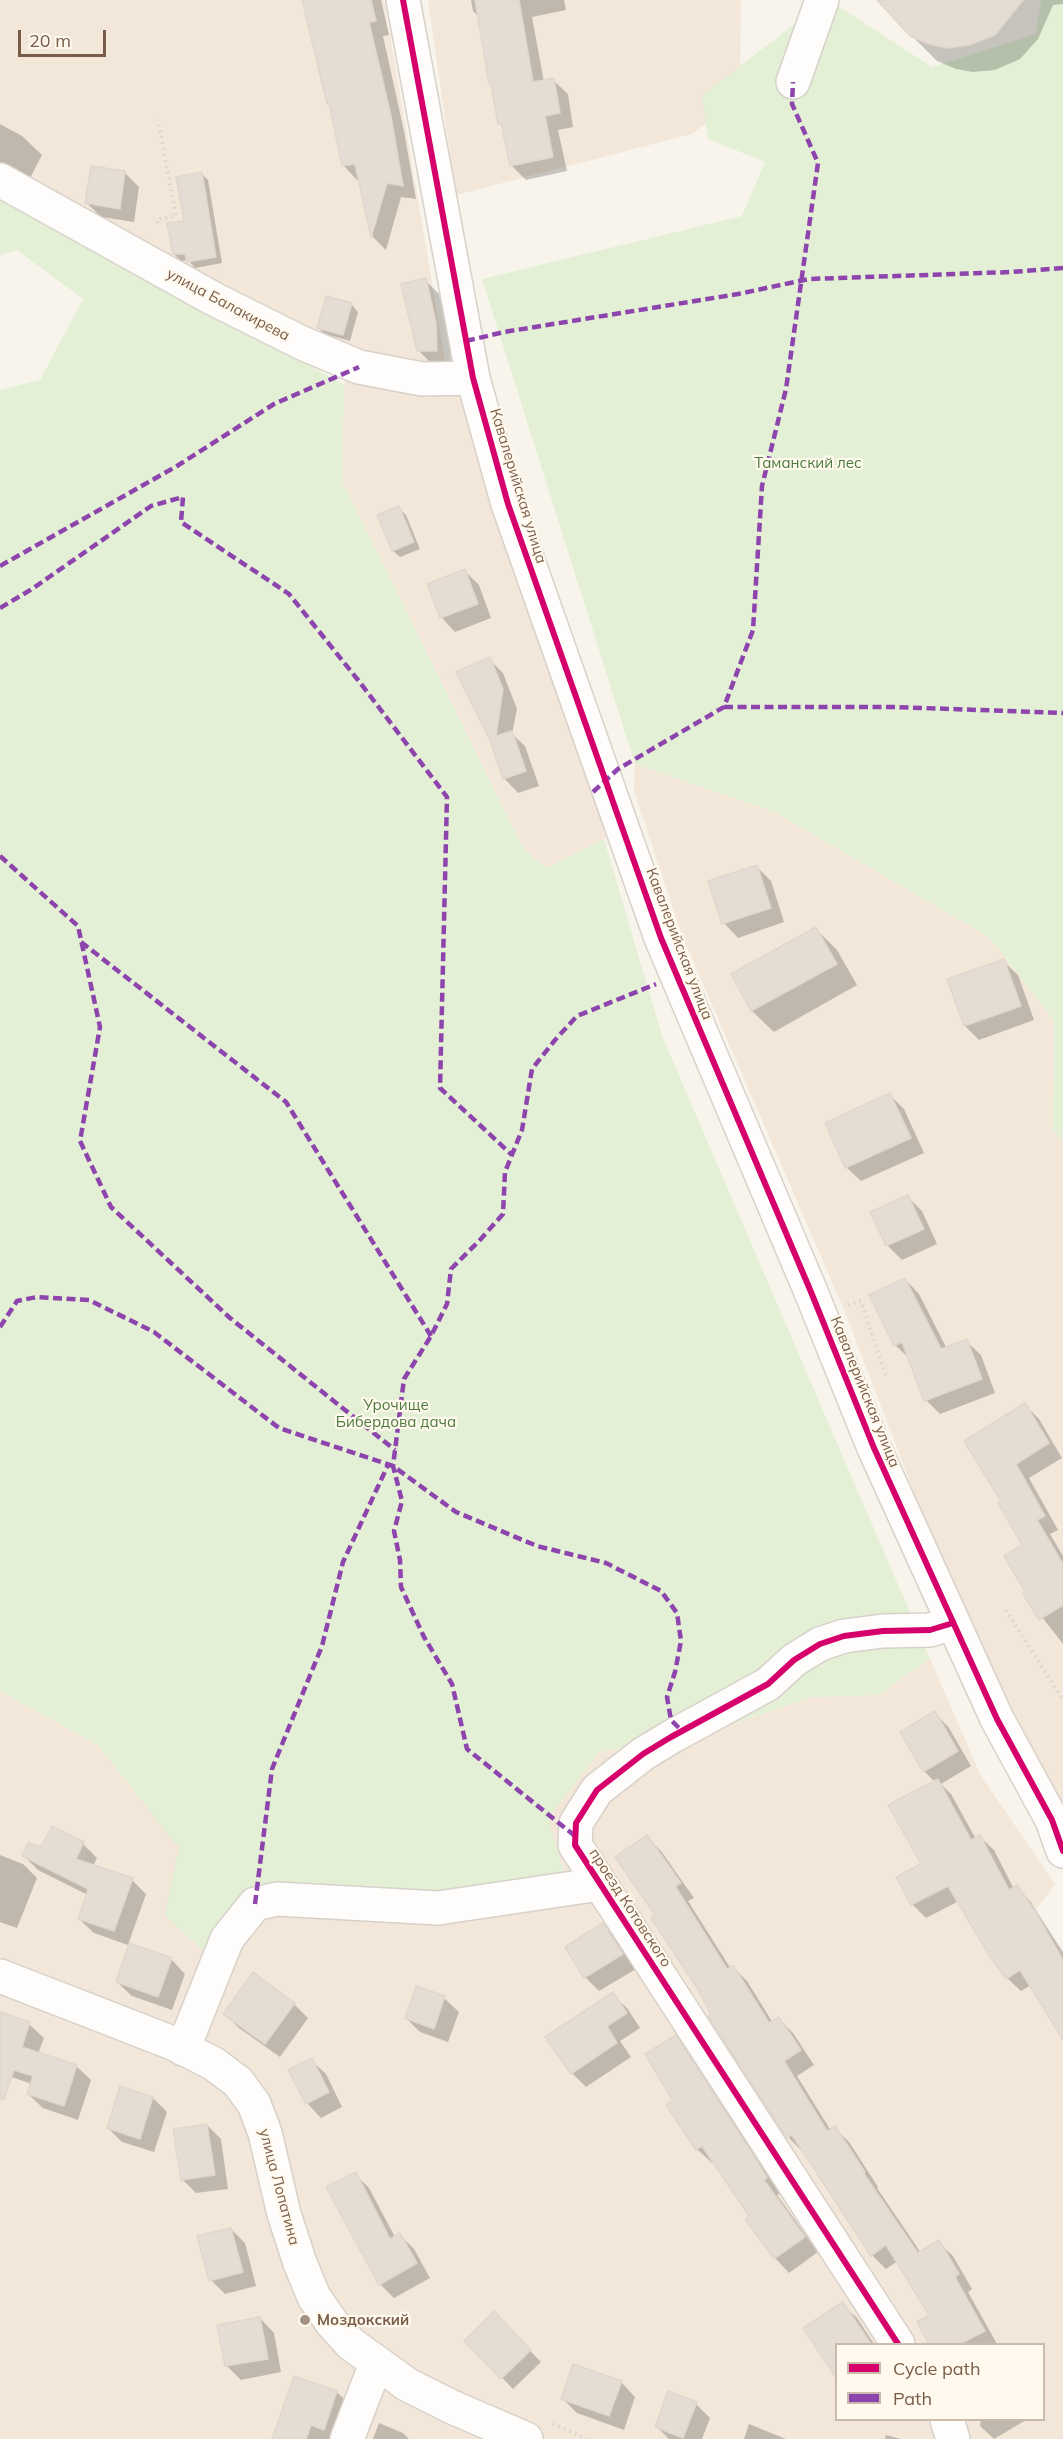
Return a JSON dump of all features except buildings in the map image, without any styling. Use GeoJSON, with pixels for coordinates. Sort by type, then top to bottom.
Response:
{"type":"FeatureCollection","features":[{"type":"Feature","properties":{"kind":"street","name":"Кавалерийская улица"},"geometry":{"type":"LineString","coordinates":[[403,0],[473,378],[508,504],[661,938],[811,1292],[874,1448],[997,1719],[1058,1825],[1063,1851]]}},
{"type":"Feature","properties":{"kind":"street"},"geometry":{"type":"LineString","coordinates":[[793,82],[822,0]]}},
{"type":"Feature","properties":{"kind":"street","name":"улица Балакирева"},"geometry":{"type":"LineString","coordinates":[[0,180],[214,299],[302,343],[359,367],[422,379],[473,378]]}},
{"type":"Feature","properties":{"kind":"street","name":"проезд Котовского"},"geometry":{"type":"LineString","coordinates":[[897,2343],[575,1845],[576,1822],[597,1790],[643,1754],[768,1684],[794,1660],[820,1644],[844,1636],[883,1630],[930,1630],[953,1623]]}},
{"type":"Feature","properties":{"kind":"street"},"geometry":{"type":"LineString","coordinates":[[183,2049],[227,1939],[255,1905],[277,1899],[438,1908],[600,1884]]}},
{"type":"Feature","properties":{"kind":"street","name":"улица Лопатина"},"geometry":{"type":"LineString","coordinates":[[0,1976],[183,2049],[214,2064],[238,2082],[254,2104],[265,2133],[300,2264],[314,2298],[332,2323],[351,2344],[408,2385],[526,2439]]}},
{"type":"Feature","properties":{"kind":"street"},"geometry":{"type":"LineString","coordinates":[[347,2439],[376,2364]]}},
{"type":"Feature","properties":{"kind":"street"},"geometry":{"type":"LineString","coordinates":[[947,2421],[953,2439]]}},
{"type":"Feature","properties":{"kind":"path"},"geometry":{"type":"LineString","coordinates":[[158,120],[176,216],[157,220],[158,223]]}},
{"type":"Feature","properties":{"kind":"path"},"geometry":{"type":"LineString","coordinates":[[1006,1610],[1063,1700]]}},
{"type":"Feature","properties":{"kind":"shaded area"},"geometry":{"type":"Polygon","coordinates":[[[0,0],[384,0],[447,371],[399,364],[343,344],[255,307],[0,170],[0,0]]]}},
{"type":"Feature","properties":{"kind":"shaded area"},"geometry":{"type":"Polygon","coordinates":[[[428,0],[741,0],[740,97],[692,134],[456,195],[428,0]]]}},
{"type":"Feature","properties":{"kind":"shaded area"},"geometry":{"type":"Polygon","coordinates":[[[346,378],[466,395],[615,833],[547,868],[524,850],[342,481],[346,378]]]}},
{"type":"Feature","properties":{"kind":"shaded area"},"geometry":{"type":"Polygon","coordinates":[[[635,764],[775,812],[989,937],[1054,1020],[1053,1130],[1063,1141],[1063,1802],[1048,1786],[1013,1723],[927,1526],[845,1312],[682,935],[634,791],[635,764]]]}},
{"type":"Feature","properties":{"kind":"shaded area"},"geometry":{"type":"Polygon","coordinates":[[[930,1659],[981,1776],[1055,1884],[1035,1911],[1063,1955],[1063,2439],[0,2439],[0,1691],[98,1745],[180,1848],[166,1916],[203,1950],[257,1885],[406,1897],[564,1873],[547,1818],[599,1752],[713,1731],[811,1697],[878,1695],[930,1659]]]}},
{"type":"Feature","properties":{"kind":"green space","name":"Таманский лес"},"geometry":{"type":"Polygon","coordinates":[[[825,0],[829,0],[932,67],[1036,34],[1041,0],[1063,0],[1063,1141],[1053,1130],[1054,1020],[989,937],[775,812],[635,764],[482,279],[742,216],[765,162],[708,139],[702,96],[825,0]]]}},
{"type":"Feature","properties":{"kind":"green space","name":"Урочище Бибердова дача"},"geometry":{"type":"Polygon","coordinates":[[[0,198],[111,255],[344,385],[342,481],[524,850],[547,868],[604,839],[662,1036],[930,1659],[878,1695],[811,1697],[713,1731],[599,1752],[548,1818],[564,1873],[406,1897],[257,1885],[203,1950],[165,1916],[179,1848],[98,1745],[0,1691],[0,390],[40,380],[83,299],[17,250],[0,255],[0,198]]]}},
{"type":"Feature","properties":{"kind":"marked path"},"geometry":{"type":"LineString","coordinates":[[593,792],[618,769],[724,707],[753,630],[762,486],[786,389],[818,163],[792,104],[793,82]]}},
{"type":"Feature","properties":{"kind":"marked path"},"geometry":{"type":"LineString","coordinates":[[466,341],[504,332],[738,294],[809,279],[1063,268]]}},
{"type":"Feature","properties":{"kind":"marked path"},"geometry":{"type":"LineString","coordinates":[[0,566],[177,466],[274,404],[359,367]]}},
{"type":"Feature","properties":{"kind":"marked path"},"geometry":{"type":"LineString","coordinates":[[0,608],[32,589],[151,506],[183,497],[181,522],[289,594],[447,797],[440,1088],[512,1155]]}},
{"type":"Feature","properties":{"kind":"marked path"},"geometry":{"type":"LineString","coordinates":[[724,707],[895,707],[1063,713]]}},
{"type":"Feature","properties":{"kind":"marked path"},"geometry":{"type":"LineString","coordinates":[[0,856],[78,926],[100,1027],[80,1141],[111,1207],[230,1318],[395,1450]]}},
{"type":"Feature","properties":{"kind":"marked path"},"geometry":{"type":"LineString","coordinates":[[81,942],[286,1102],[431,1336]]}},
{"type":"Feature","properties":{"kind":"marked path"},"geometry":{"type":"LineString","coordinates":[[575,1836],[467,1749],[452,1684],[424,1637],[401,1587],[400,1560],[394,1531],[402,1501],[393,1466],[404,1379],[431,1336],[447,1304],[451,1269],[503,1214],[505,1172],[522,1130],[532,1069],[577,1016],[656,984]]}},
{"type":"Feature","properties":{"kind":"marked path"},"geometry":{"type":"LineString","coordinates":[[0,1327],[17,1301],[37,1297],[89,1300],[154,1332],[279,1428],[393,1466],[456,1512],[537,1546],[606,1563],[661,1591],[677,1613],[681,1641],[667,1697],[671,1720],[682,1731]]}},
{"type":"Feature","properties":{"kind":"marked path"},"geometry":{"type":"LineString","coordinates":[[255,1904],[272,1769],[322,1646],[343,1562],[388,1465]]}},
{"type":"Feature","properties":{"kind":"cycle path"},"geometry":{"type":"LineString","coordinates":[[403,0],[473,378],[508,504],[661,938],[811,1292],[874,1448],[997,1719],[1052,1820],[1063,1851]]}},
{"type":"Feature","properties":{"kind":"cycle path"},"geometry":{"type":"LineString","coordinates":[[897,2343],[575,1845],[576,1823],[597,1790],[643,1754],[768,1684],[794,1660],[820,1644],[844,1636],[883,1631],[930,1630],[953,1623]]}},
{"type":"Feature","properties":{"kind":"place","name":"Моздокский"},"geometry":{"type":"Point","coordinates":[305,2320]}}]}
